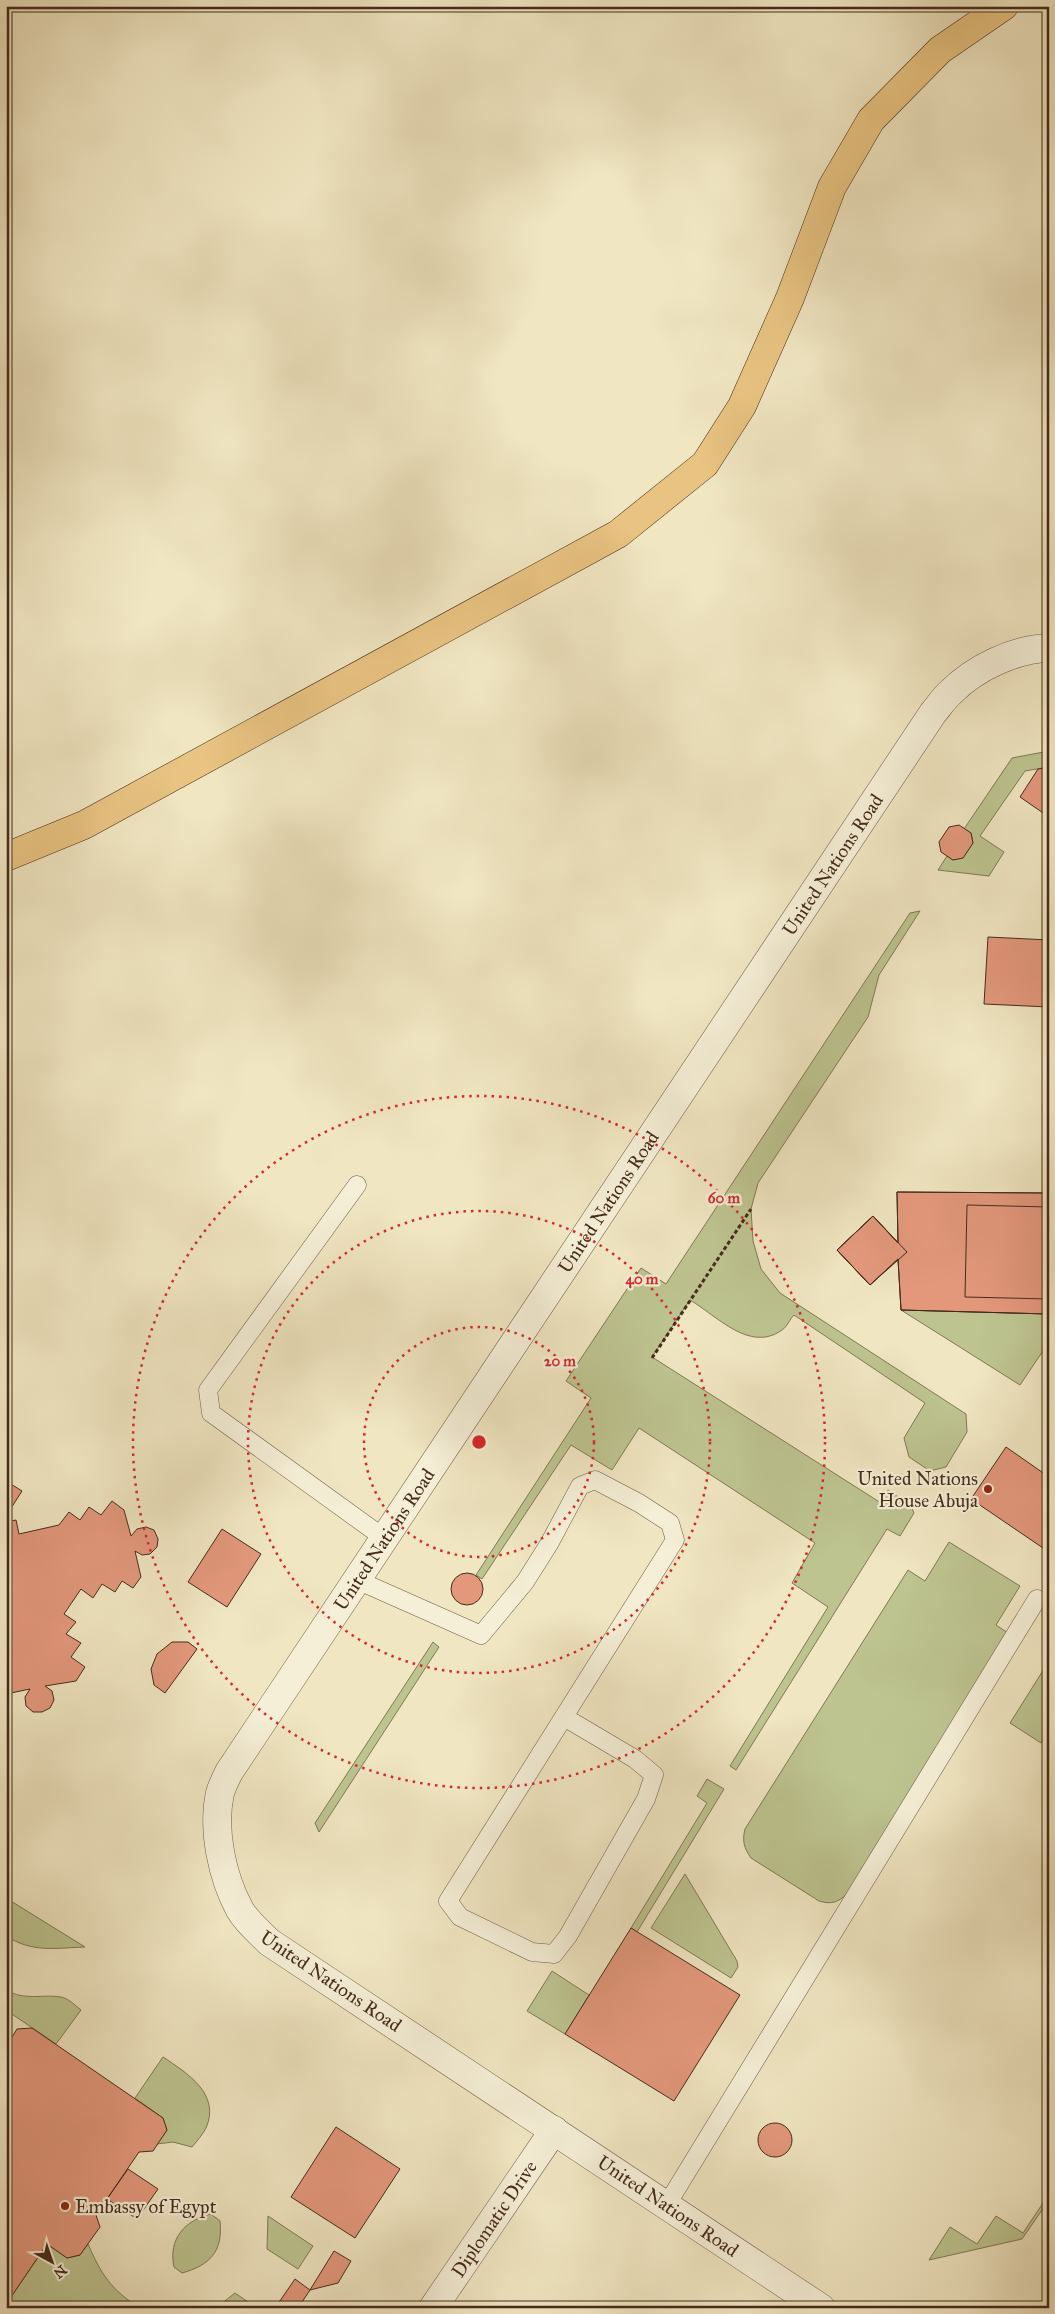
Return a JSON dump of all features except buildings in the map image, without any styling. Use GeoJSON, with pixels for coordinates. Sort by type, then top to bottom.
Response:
{"type":"FeatureCollection","features":[{"type":"Feature","properties":{"kind":"highway"},"geometry":{"type":"LineString","coordinates":[[6,857],[84,825],[618,534],[705,464],[742,406],[790,298],[832,187],[871,120],[940,50],[1004,6]]}},
{"type":"Feature","properties":{"kind":"street","name":"United Nations Road"},"geometry":{"type":"LineString","coordinates":[[821,2308],[269,1942],[254,1929],[240,1911],[224,1866],[218,1838],[220,1792],[229,1772],[933,713],[951,692],[995,662],[1019,652],[1049,648]]}},
{"type":"Feature","properties":{"kind":"street","name":"Diplomatic Drive"},"geometry":{"type":"LineString","coordinates":[[433,2308],[554,2130]]}},
{"type":"Feature","properties":{"kind":"lane"},"geometry":{"type":"LineString","coordinates":[[357,1185],[208,1390],[211,1413],[384,1538]]}},
{"type":"Feature","properties":{"kind":"lane"},"geometry":{"type":"LineString","coordinates":[[357,1580],[481,1635],[525,1582],[549,1544],[580,1486],[595,1480],[639,1503],[670,1523],[675,1540],[448,1901],[460,1916],[532,1952],[554,1954],[568,1936],[646,1799],[654,1775],[635,1760],[564,1717]]}},
{"type":"Feature","properties":{"kind":"lane"},"geometry":{"type":"LineString","coordinates":[[666,2206],[1037,1599]]}},
{"type":"Feature","properties":{"kind":"path"},"geometry":{"type":"LineString","coordinates":[[652,1358],[751,1209]]}},
{"type":"Feature","properties":{"kind":"green space"},"geometry":{"type":"Polygon","coordinates":[[[1049,751],[1049,767],[1025,771],[980,836],[1004,852],[989,876],[938,870],[947,856],[953,860],[963,858],[973,843],[971,833],[964,829],[1012,758],[1049,751]]]}},
{"type":"Feature","properties":{"kind":"green space"},"geometry":{"type":"Polygon","coordinates":[[[920,911],[879,975],[868,1017],[758,1183],[751,1209],[753,1241],[761,1269],[780,1293],[966,1414],[967,1432],[946,1467],[930,1471],[909,1457],[904,1438],[925,1403],[794,1315],[782,1330],[770,1336],[758,1337],[734,1330],[690,1300],[652,1357],[881,1503],[888,1490],[911,1506],[914,1513],[900,1536],[887,1529],[736,1770],[730,1766],[828,1607],[792,1583],[815,1543],[639,1428],[612,1470],[571,1445],[482,1579],[476,1575],[591,1398],[566,1381],[641,1268],[666,1284],[910,913],[920,911]]]}},
{"type":"Feature","properties":{"kind":"green space"},"geometry":{"type":"Polygon","coordinates":[[[901,1310],[1049,1314],[1049,1342],[1020,1385],[901,1310]]]}},
{"type":"Feature","properties":{"kind":"green space"},"geometry":{"type":"Polygon","coordinates":[[[949,1542],[1020,1586],[996,1625],[1011,1635],[847,1894],[834,1902],[819,1901],[751,1858],[744,1844],[745,1829],[908,1570],[925,1581],[949,1542]]]}},
{"type":"Feature","properties":{"kind":"green space"},"geometry":{"type":"Polygon","coordinates":[[[433,1642],[439,1647],[319,1832],[315,1823],[433,1642]]]}},
{"type":"Feature","properties":{"kind":"green space"},"geometry":{"type":"Polygon","coordinates":[[[1049,1661],[1049,1688],[1046,1692],[1049,1694],[1049,1730],[1041,1743],[1010,1723],[1049,1661]]]}},
{"type":"Feature","properties":{"kind":"green space"},"geometry":{"type":"Polygon","coordinates":[[[707,1779],[724,1789],[637,1932],[631,1928],[707,1803],[697,1796],[707,1779]]]}},
{"type":"Feature","properties":{"kind":"green space"},"geometry":{"type":"Polygon","coordinates":[[[685,1874],[737,1961],[738,1967],[731,1978],[651,1928],[685,1874]]]}},
{"type":"Feature","properties":{"kind":"green space"},"geometry":{"type":"Polygon","coordinates":[[[6,1898],[85,1947],[35,1947],[6,1936],[6,1898]]]}},
{"type":"Feature","properties":{"kind":"green space"},"geometry":{"type":"Polygon","coordinates":[[[552,1971],[589,1995],[565,2034],[527,2011],[552,1971]]]}},
{"type":"Feature","properties":{"kind":"green space"},"geometry":{"type":"Polygon","coordinates":[[[6,1990],[27,1996],[64,1998],[81,2010],[56,2044],[6,2010],[6,1990]]]}},
{"type":"Feature","properties":{"kind":"green space"},"geometry":{"type":"Polygon","coordinates":[[[163,2057],[182,2070],[199,2086],[209,2105],[206,2128],[192,2147],[173,2142],[157,2144],[167,2130],[163,2118],[135,2098],[163,2057]]]}},
{"type":"Feature","properties":{"kind":"green space"},"geometry":{"type":"Polygon","coordinates":[[[1049,2194],[1049,2200],[1022,2239],[929,2260],[950,2227],[977,2244],[996,2216],[1023,2233],[1049,2194]]]}},
{"type":"Feature","properties":{"kind":"green space"},"geometry":{"type":"Polygon","coordinates":[[[211,2214],[220,2221],[217,2249],[213,2256],[200,2266],[182,2273],[174,2267],[173,2257],[176,2240],[186,2226],[211,2214]]]}},
{"type":"Feature","properties":{"kind":"green space"},"geometry":{"type":"Polygon","coordinates":[[[268,2216],[313,2246],[298,2269],[267,2249],[268,2216]]]}},
{"type":"Feature","properties":{"kind":"green space"},"geometry":{"type":"Polygon","coordinates":[[[47,2244],[67,2258],[80,2255],[88,2244],[103,2273],[114,2288],[140,2308],[20,2308],[9,2300],[47,2244]]]}},
{"type":"Feature","properties":{"kind":"green space"},"geometry":{"type":"Polygon","coordinates":[[[235,2293],[257,2308],[216,2308],[235,2293]]]}},
{"type":"Feature","properties":{"kind":"place","name":"United Nations House Abuja"},"geometry":{"type":"Point","coordinates":[988,1489]}},
{"type":"Feature","properties":{"kind":"place","name":"Embassy of Egypt"},"geometry":{"type":"Point","coordinates":[65,2206]}}]}
